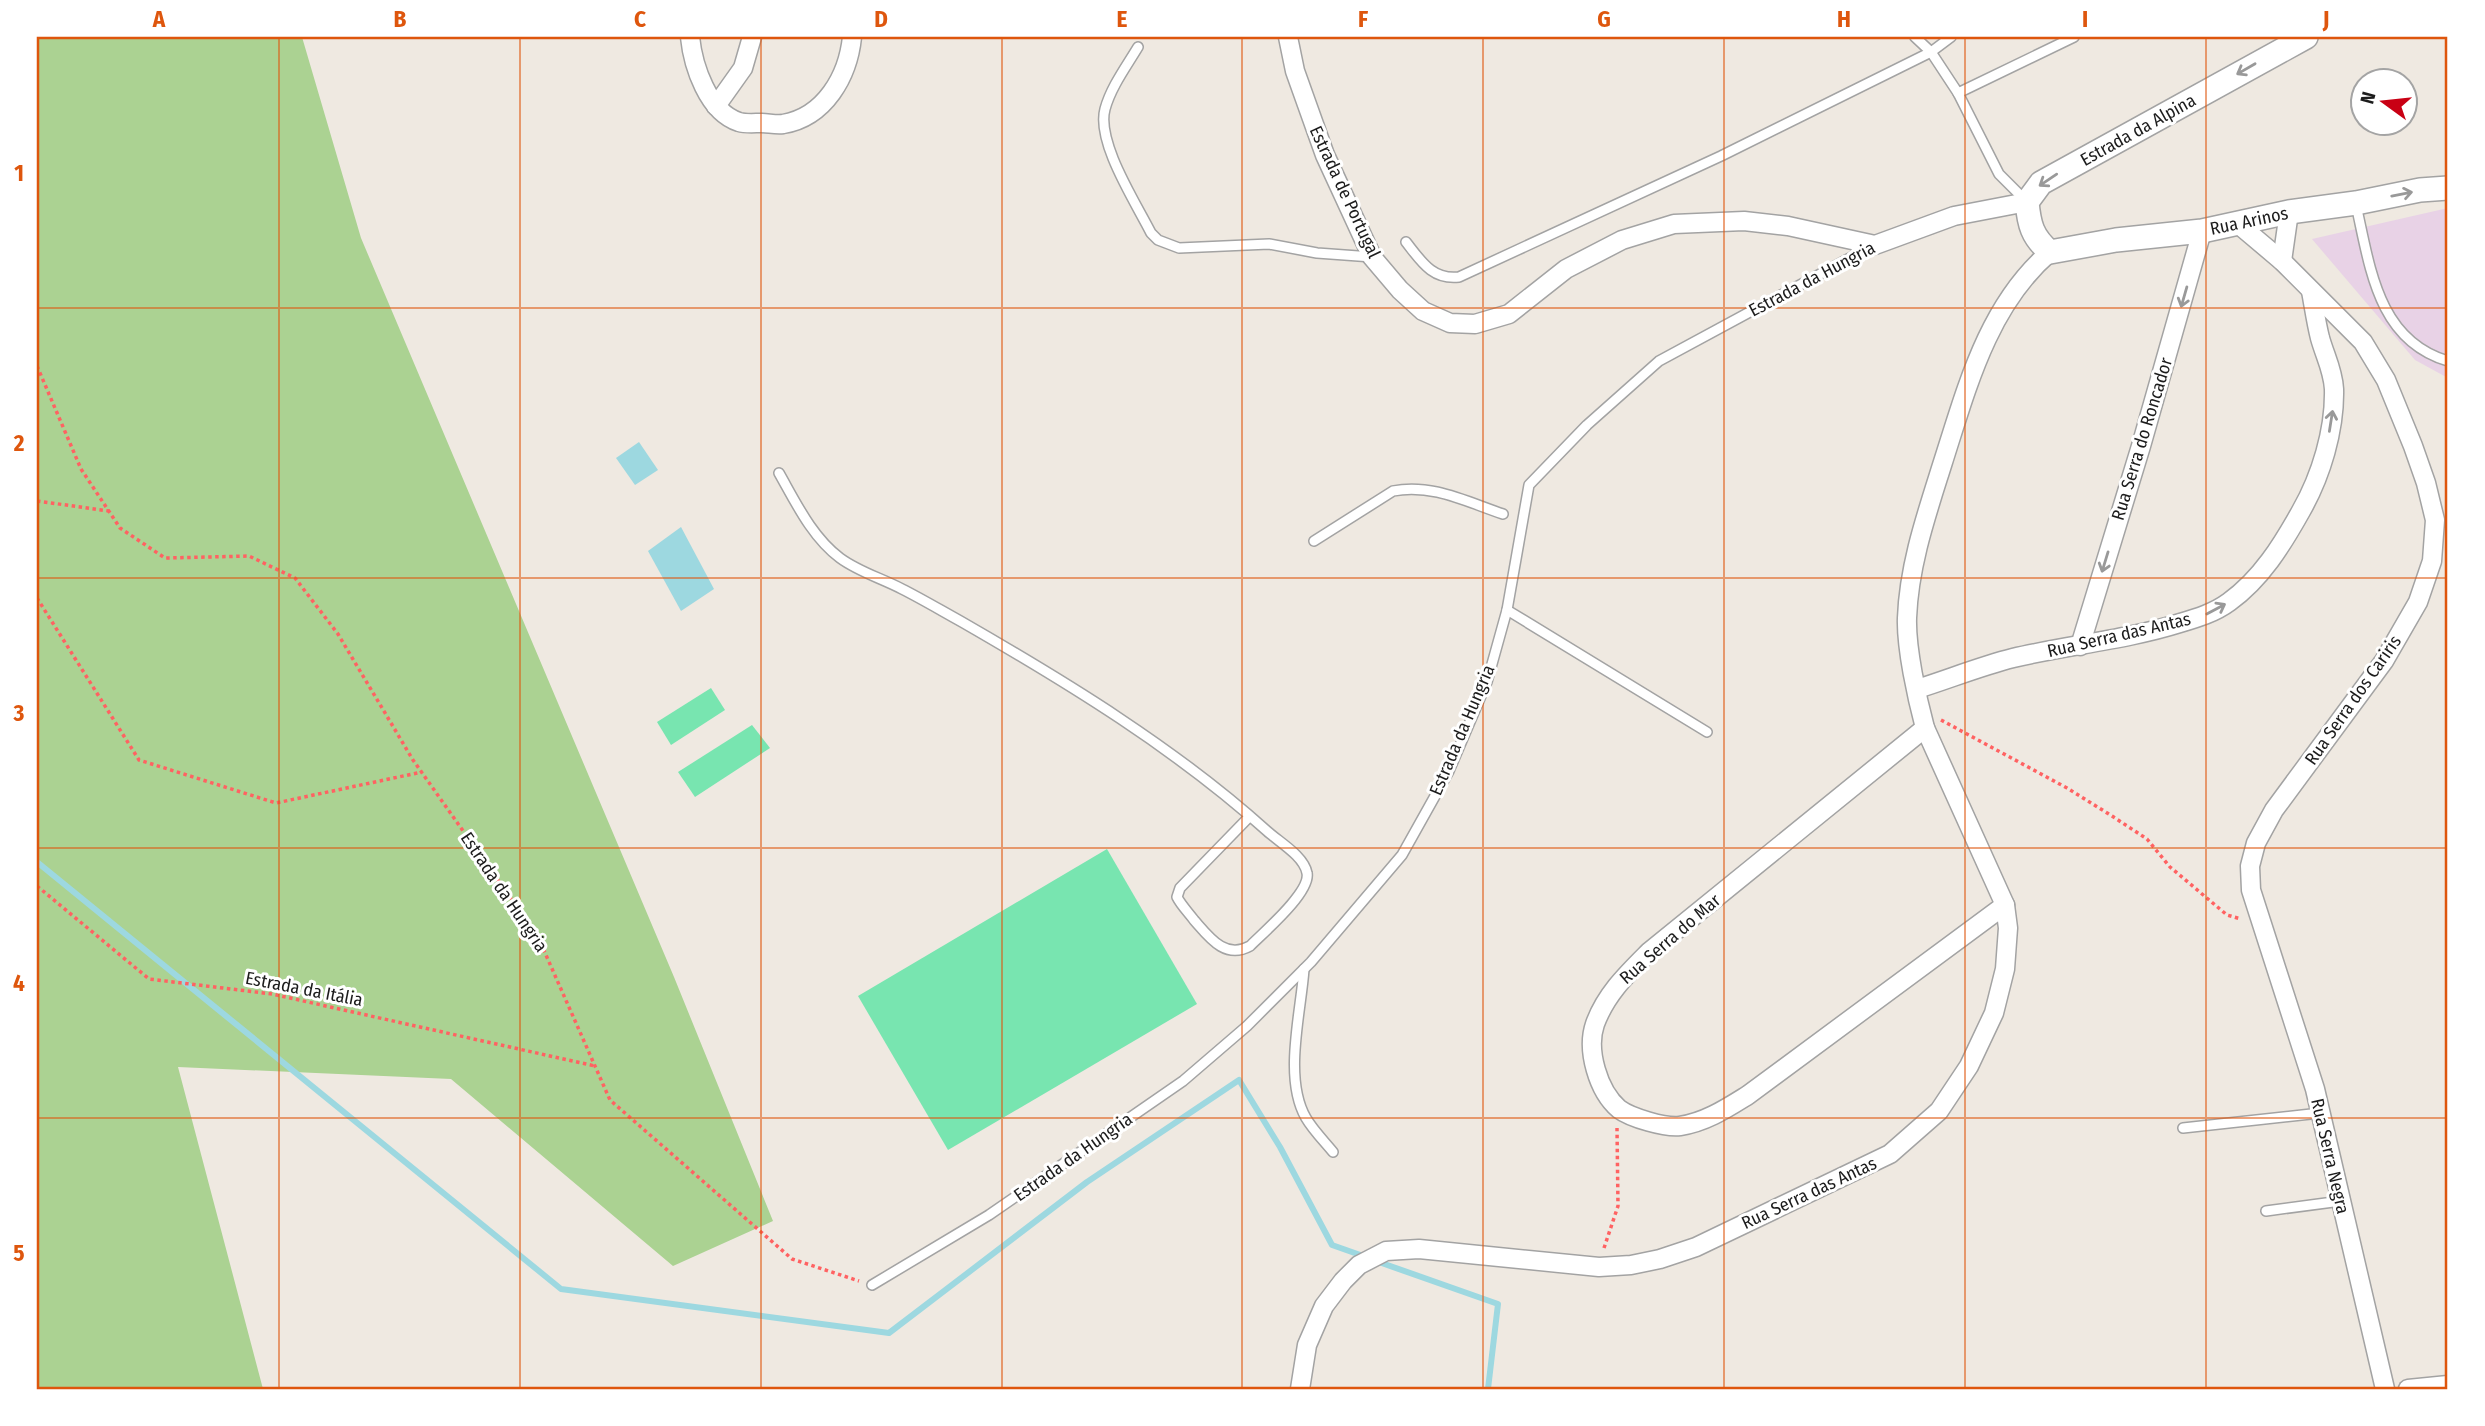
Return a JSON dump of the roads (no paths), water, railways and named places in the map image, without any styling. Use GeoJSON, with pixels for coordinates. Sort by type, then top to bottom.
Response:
{"type":"FeatureCollection","features":[{"type":"Feature","properties":{"kind":"street"},"geometry":{"type":"LineString","coordinates":[[690,37],[700,79],[716,106],[739,122],[782,124],[807,116],[825,100],[841,80],[852,37]]}},
{"type":"Feature","properties":{"kind":"street"},"geometry":{"type":"LineString","coordinates":[[716,106],[743,68],[752,37]]}},
{"type":"Feature","properties":{"kind":"street","name":"Estrada de Portugal"},"geometry":{"type":"LineString","coordinates":[[1287,37],[1295,71],[1325,156],[1372,257],[1399,290],[1423,311],[1450,323],[1475,324],[1509,314],[1566,268],[1611,246],[1674,224],[1744,221],[1788,226],[1875,245]]}},
{"type":"Feature","properties":{"kind":"street","name":"Estrada da Alpina"},"geometry":{"type":"LineString","coordinates":[[2027,202],[2041,183],[2306,37]]}},
{"type":"Feature","properties":{"kind":"street","name":"Rua Arinos"},"geometry":{"type":"LineString","coordinates":[[2050,252],[2074,250],[2116,240],[2202,231],[2289,212],[2356,203],[2420,190],[2448,188]]}},
{"type":"Feature","properties":{"kind":"street"},"geometry":{"type":"LineString","coordinates":[[2027,202],[2029,227],[2050,252]]}},
{"type":"Feature","properties":{"kind":"street","name":"Estrada da Hungria"},"geometry":{"type":"LineString","coordinates":[[1875,245],[1954,216],[2027,202]]}},
{"type":"Feature","properties":{"kind":"street"},"geometry":{"type":"LineString","coordinates":[[2282,261],[2289,212]]}},
{"type":"Feature","properties":{"kind":"street"},"geometry":{"type":"LineString","coordinates":[[2237,223],[2282,261],[2311,291]]}},
{"type":"Feature","properties":{"kind":"street","name":"Rua Serra do Roncador"},"geometry":{"type":"LineString","coordinates":[[2080,646],[2141,446],[2202,231]]}},
{"type":"Feature","properties":{"kind":"street","name":"Rua Serra das Antas"},"geometry":{"type":"LineString","coordinates":[[1300,1389],[1307,1345],[1324,1306],[1359,1265],[1386,1251],[1419,1249],[1598,1267],[1631,1265],[1660,1259],[1696,1247],[1890,1154],[1939,1111],[1969,1066],[1994,1013],[2005,969],[2008,928],[2005,905],[1925,728],[1907,621],[1910,586],[1922,529],[1966,388],[1987,337],[2013,291],[2030,269],[2050,252]]}},
{"type":"Feature","properties":{"kind":"street","name":"Rua Serra das Antas"},"geometry":{"type":"LineString","coordinates":[[1917,689],[2012,658],[2164,628],[2204,616],[2228,603],[2255,578],[2280,548],[2310,495],[2323,460],[2332,419],[2334,389],[2330,363],[2321,341],[2311,291]]}},
{"type":"Feature","properties":{"kind":"street","name":"Rua Serra dos Cariris"},"geometry":{"type":"LineString","coordinates":[[2263,927],[2251,890],[2250,866],[2256,843],[2274,810],[2385,662],[2417,602],[2432,561],[2435,520],[2426,483],[2386,380],[2363,342],[2311,291]]}},
{"type":"Feature","properties":{"kind":"street","name":"Rua Serra do Mar"},"geometry":{"type":"LineString","coordinates":[[1925,728],[1649,952],[1617,984],[1604,1002],[1593,1028],[1592,1050],[1606,1093],[1620,1110],[1658,1124],[1679,1126],[1711,1118],[1748,1095],[2005,905]]}},
{"type":"Feature","properties":{"kind":"street","name":"Rua Serra Negra"},"geometry":{"type":"LineString","coordinates":[[2263,927],[2289,1003],[2320,1113],[2385,1389]]}},
{"type":"Feature","properties":{"kind":"street"},"geometry":{"type":"LineString","coordinates":[[2408,1389],[2448,1385]]}},
{"type":"Feature","properties":{"kind":"lane"},"geometry":{"type":"LineString","coordinates":[[1915,37],[1931,52],[1958,93],[1999,174],[2027,202]]}},
{"type":"Feature","properties":{"kind":"lane"},"geometry":{"type":"LineString","coordinates":[[1406,242],[1428,269],[1448,278],[1459,277],[1721,156],[1931,52],[1951,37]]}},
{"type":"Feature","properties":{"kind":"lane"},"geometry":{"type":"LineString","coordinates":[[1958,93],[2074,37]]}},
{"type":"Feature","properties":{"kind":"lane"},"geometry":{"type":"LineString","coordinates":[[1138,47],[1109,96],[1104,113],[1104,128],[1108,148],[1151,233],[1158,240],[1179,248],[1269,244],[1317,253],[1372,257]]}},
{"type":"Feature","properties":{"kind":"lane"},"geometry":{"type":"LineString","coordinates":[[2356,203],[2373,284],[2389,317],[2411,342],[2448,361]]}},
{"type":"Feature","properties":{"kind":"lane","name":"Estrada da Hungria"},"geometry":{"type":"LineString","coordinates":[[872,1285],[989,1215],[1182,1081],[1247,1026],[1304,969],[1402,855],[1442,783],[1487,681],[1507,610],[1529,485],[1587,425],[1659,361],[1875,245]]}},
{"type":"Feature","properties":{"kind":"lane"},"geometry":{"type":"LineString","coordinates":[[779,472],[803,516],[839,557],[962,623],[1116,716],[1226,795],[1250,816],[1302,862],[1307,872],[1304,890],[1250,946],[1242,951],[1231,951],[1214,942],[1177,897],[1180,888],[1250,816]]}},
{"type":"Feature","properties":{"kind":"lane"},"geometry":{"type":"LineString","coordinates":[[1314,541],[1393,491],[1406,488],[1445,494],[1503,514]]}},
{"type":"Feature","properties":{"kind":"lane"},"geometry":{"type":"LineString","coordinates":[[1507,610],[1707,732]]}},
{"type":"Feature","properties":{"kind":"lane"},"geometry":{"type":"LineString","coordinates":[[1304,969],[1295,1056],[1296,1092],[1306,1118],[1333,1152]]}},
{"type":"Feature","properties":{"kind":"lane"},"geometry":{"type":"LineString","coordinates":[[2183,1128],[2320,1113]]}},
{"type":"Feature","properties":{"kind":"lane"},"geometry":{"type":"LineString","coordinates":[[2266,1211],[2341,1201]]}},
{"type":"Feature","properties":{"kind":"water"},"geometry":{"type":"Polygon","coordinates":[[[639,442],[658,470],[635,485],[616,458],[639,442]]]}},
{"type":"Feature","properties":{"kind":"water"},"geometry":{"type":"Polygon","coordinates":[[[681,527],[714,589],[681,611],[648,551],[681,527]]]}},
{"type":"Feature","properties":{"kind":"waterway"},"geometry":{"type":"LineString","coordinates":[[37,862],[561,1289],[889,1333],[1087,1182],[1239,1080],[1280,1147],[1332,1245],[1366,1257]]}},
{"type":"Feature","properties":{"kind":"waterway"},"geometry":{"type":"LineString","coordinates":[[1376,1261],[1498,1304],[1488,1389]]}}]}
